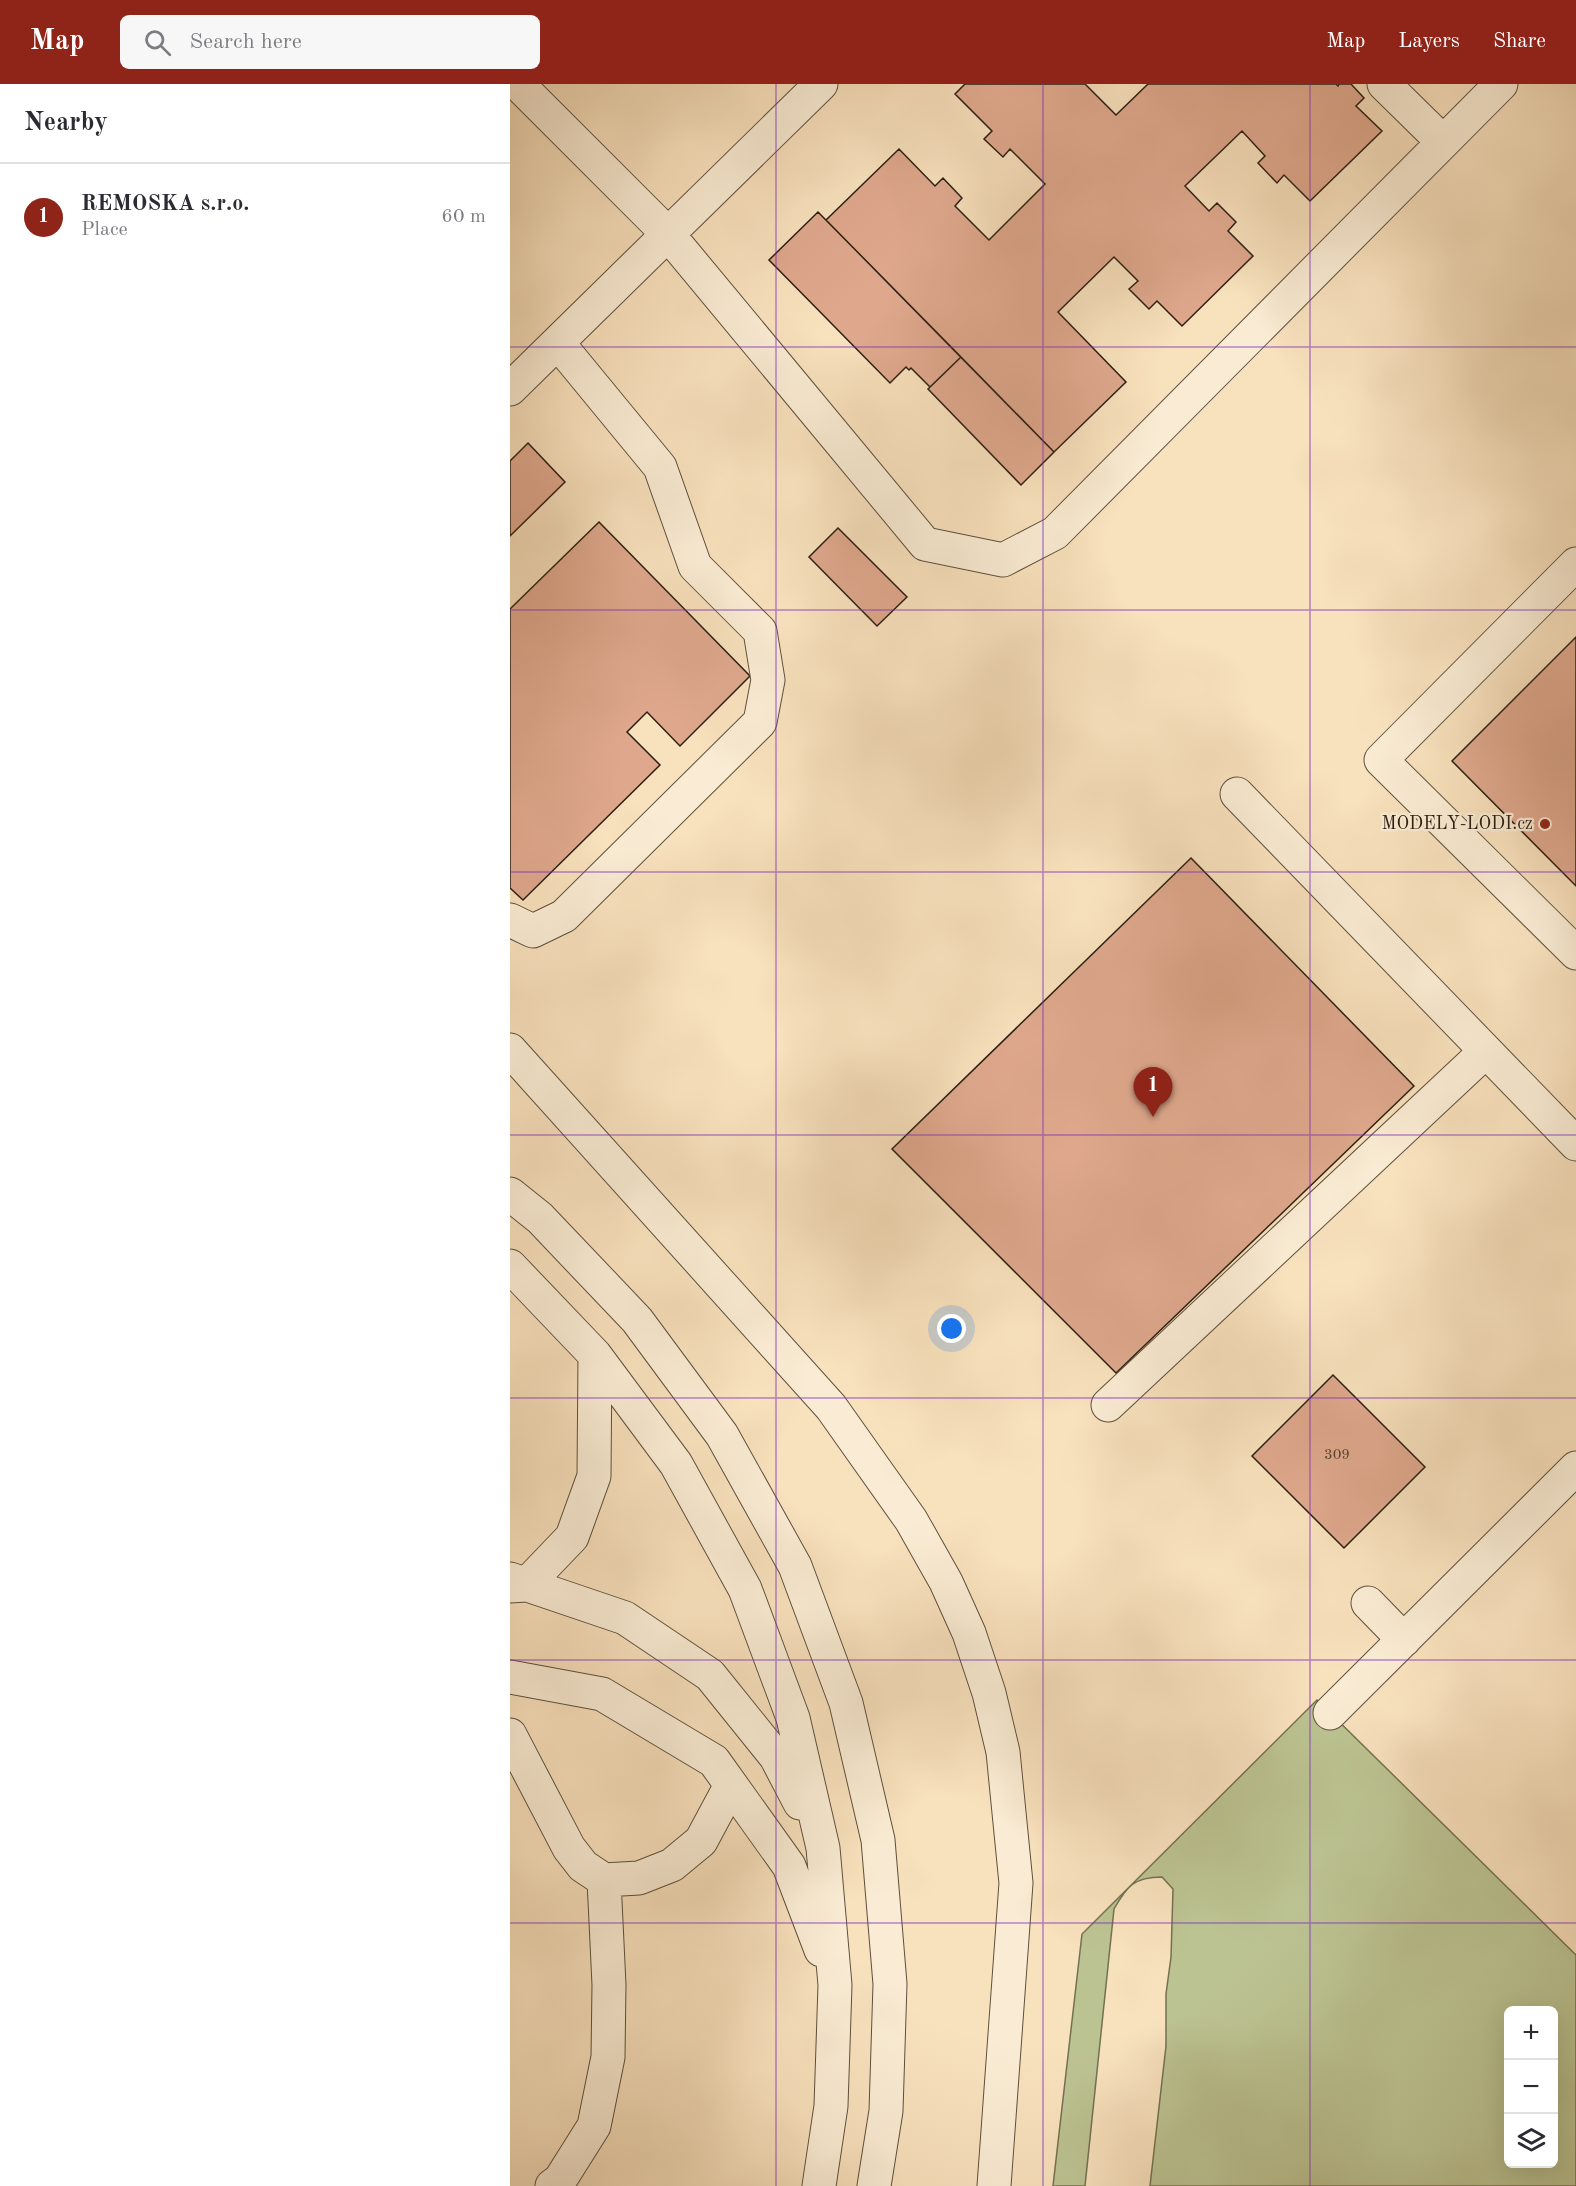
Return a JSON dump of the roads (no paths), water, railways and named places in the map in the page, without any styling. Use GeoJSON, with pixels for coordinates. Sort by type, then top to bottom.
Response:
{"type":"FeatureCollection","features":[{"type":"Feature","properties":{"kind":"street"},"geometry":{"type":"LineString","coordinates":[[518,84],[667,233],[925,544],[1003,560],[1055,533],[1501,84]]}},
{"type":"Feature","properties":{"kind":"street"},"geometry":{"type":"LineString","coordinates":[[510,389],[821,84]]}},
{"type":"Feature","properties":{"kind":"street"},"geometry":{"type":"LineString","coordinates":[[1384,84],[1443,142]]}},
{"type":"Feature","properties":{"kind":"street"},"geometry":{"type":"LineString","coordinates":[[510,920],[533,931],[564,916],[760,722],[768,680],[760,631],[695,566],[660,467],[558,343]]}},
{"type":"Feature","properties":{"kind":"street"},"geometry":{"type":"LineString","coordinates":[[1576,564],[1381,760],[1576,953]]}},
{"type":"Feature","properties":{"kind":"street"},"geometry":{"type":"LineString","coordinates":[[1237,794],[1576,1144]]}},
{"type":"Feature","properties":{"kind":"street"},"geometry":{"type":"LineString","coordinates":[[510,1050],[831,1407],[911,1521],[946,1582],[969,1633],[989,1693],[1003,1752],[1016,1883],[994,2186]]}},
{"type":"Feature","properties":{"kind":"street"},"geometry":{"type":"LineString","coordinates":[[1108,1405],[1486,1051]]}},
{"type":"Feature","properties":{"kind":"street"},"geometry":{"type":"LineString","coordinates":[[510,1194],[540,1218],[638,1320],[722,1435],[795,1566],[846,1702],[878,1840],[890,1984],[885,2111],[874,2186]]}},
{"type":"Feature","properties":{"kind":"street"},"geometry":{"type":"LineString","coordinates":[[510,1266],[595,1355],[676,1464],[745,1589],[793,1718],[823,1848],[835,1985],[831,2106],[819,2186]]}},
{"type":"Feature","properties":{"kind":"street"},"geometry":{"type":"LineString","coordinates":[[515,1583],[572,1537],[594,1476],[595,1355]]}},
{"type":"Feature","properties":{"kind":"street"},"geometry":{"type":"LineString","coordinates":[[1330,1713],[1576,1468]]}},
{"type":"Feature","properties":{"kind":"street"},"geometry":{"type":"LineString","coordinates":[[515,1583],[625,1618],[710,1675],[776,1757],[823,1848]]}},
{"type":"Feature","properties":{"kind":"street"},"geometry":{"type":"LineString","coordinates":[[1368,1603],[1404,1640]]}},
{"type":"Feature","properties":{"kind":"street"},"geometry":{"type":"LineString","coordinates":[[510,1677],[602,1694],[714,1761],[789,1866],[835,1985]]}},
{"type":"Feature","properties":{"kind":"street"},"geometry":{"type":"LineString","coordinates":[[510,1735],[569,1848],[583,1866],[604,1880],[639,1878],[672,1865],[701,1841],[731,1785]]}},
{"type":"Feature","properties":{"kind":"street"},"geometry":{"type":"LineString","coordinates":[[552,2186],[560,2180],[594,2126],[608,2057],[609,1986],[604,1880]]}},
{"type":"Feature","properties":{"kind":"place","name":"MODELY-LODI.cz"},"geometry":{"type":"Point","coordinates":[1545,824]}},
{"type":"Feature","properties":{"kind":"place","name":"REMOSKA s.r.o."},"geometry":{"type":"Point","coordinates":[1153,1117]}}]}
